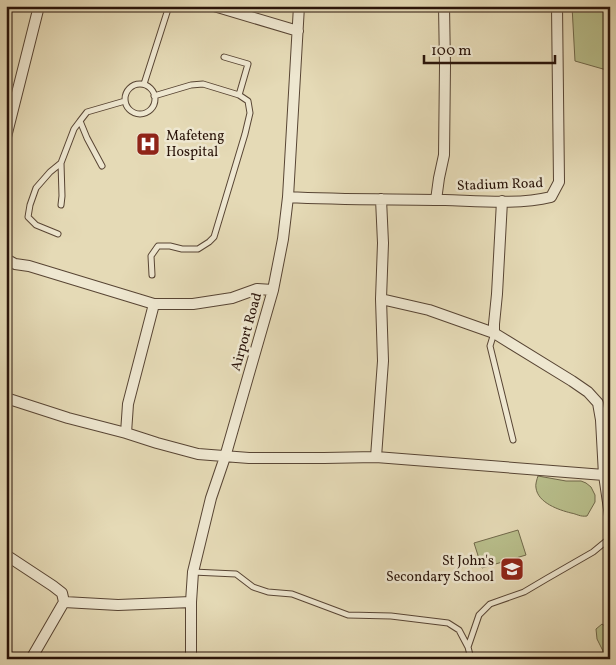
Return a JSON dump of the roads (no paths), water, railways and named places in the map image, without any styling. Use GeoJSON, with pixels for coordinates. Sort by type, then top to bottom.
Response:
{"type":"FeatureCollection","features":[{"type":"Feature","properties":{"kind":"street"},"geometry":{"type":"LineString","coordinates":[[6,137],[39,6]]}},
{"type":"Feature","properties":{"kind":"street"},"geometry":{"type":"LineString","coordinates":[[214,6],[298,31]]}},
{"type":"Feature","properties":{"kind":"street","name":"Airport Road"},"geometry":{"type":"LineString","coordinates":[[191,659],[193,572],[211,498],[225,457],[273,290],[283,239],[288,197],[299,6]]}},
{"type":"Feature","properties":{"kind":"street"},"geometry":{"type":"LineString","coordinates":[[436,200],[444,155],[444,6]]}},
{"type":"Feature","properties":{"kind":"street","name":"Stadium Road"},"geometry":{"type":"LineString","coordinates":[[288,197],[502,201],[539,200],[551,197],[558,182],[556,6]]}},
{"type":"Feature","properties":{"kind":"street"},"geometry":{"type":"LineString","coordinates":[[376,456],[383,361],[381,199]]}},
{"type":"Feature","properties":{"kind":"street"},"geometry":{"type":"LineString","coordinates":[[494,333],[502,201]]}},
{"type":"Feature","properties":{"kind":"street"},"geometry":{"type":"LineString","coordinates":[[6,259],[15,264],[29,266],[154,304],[193,304],[232,298],[256,289],[273,290]]}},
{"type":"Feature","properties":{"kind":"street"},"geometry":{"type":"LineString","coordinates":[[381,299],[429,310],[494,333],[572,380],[588,392],[598,404],[601,420],[609,510]]}},
{"type":"Feature","properties":{"kind":"street"},"geometry":{"type":"LineString","coordinates":[[126,433],[128,404],[154,304]]}},
{"type":"Feature","properties":{"kind":"street"},"geometry":{"type":"LineString","coordinates":[[6,398],[68,418],[198,454],[225,457],[324,458],[376,456],[607,475]]}},
{"type":"Feature","properties":{"kind":"street"},"geometry":{"type":"LineString","coordinates":[[6,555],[62,593],[64,602],[31,659]]}},
{"type":"Feature","properties":{"kind":"street"},"geometry":{"type":"LineString","coordinates":[[64,602],[118,606],[191,602]]}},
{"type":"Feature","properties":{"kind":"lane"},"geometry":{"type":"LineString","coordinates":[[144,84],[169,6]]}},
{"type":"Feature","properties":{"kind":"lane"},"geometry":{"type":"LineString","coordinates":[[224,57],[248,64],[240,95]]}},
{"type":"Feature","properties":{"kind":"lane"},"geometry":{"type":"LineString","coordinates":[[144,84],[150,87],[153,92],[155,104],[147,112],[135,114],[126,106],[124,101],[125,95],[132,86],[144,84]]}},
{"type":"Feature","properties":{"kind":"lane"},"geometry":{"type":"LineString","coordinates":[[152,274],[151,256],[158,246],[198,249],[214,237],[250,114],[248,101],[240,95],[202,84],[190,85],[154,96]]}},
{"type":"Feature","properties":{"kind":"lane"},"geometry":{"type":"LineString","coordinates":[[61,205],[61,164],[74,129],[87,112],[124,101]]}},
{"type":"Feature","properties":{"kind":"lane"},"geometry":{"type":"LineString","coordinates":[[80,121],[102,166]]}},
{"type":"Feature","properties":{"kind":"lane"},"geometry":{"type":"LineString","coordinates":[[58,234],[36,225],[28,218],[36,188],[50,172],[61,164]]}},
{"type":"Feature","properties":{"kind":"lane"},"geometry":{"type":"LineString","coordinates":[[494,333],[490,346],[513,440]]}},
{"type":"Feature","properties":{"kind":"lane"},"geometry":{"type":"LineString","coordinates":[[468,648],[479,615],[490,604],[524,592],[593,552],[610,538]]}},
{"type":"Feature","properties":{"kind":"lane"},"geometry":{"type":"LineString","coordinates":[[193,572],[236,574],[253,587],[268,592],[292,594],[348,615],[392,616],[448,623],[459,630],[471,659]]}},
{"type":"Feature","properties":{"kind":"place","name":"Mafeteng Hospital"},"geometry":{"type":"Point","coordinates":[148,144]}},
{"type":"Feature","properties":{"kind":"place","name":"St John's Secondary School"},"geometry":{"type":"Point","coordinates":[512,569]}}]}
